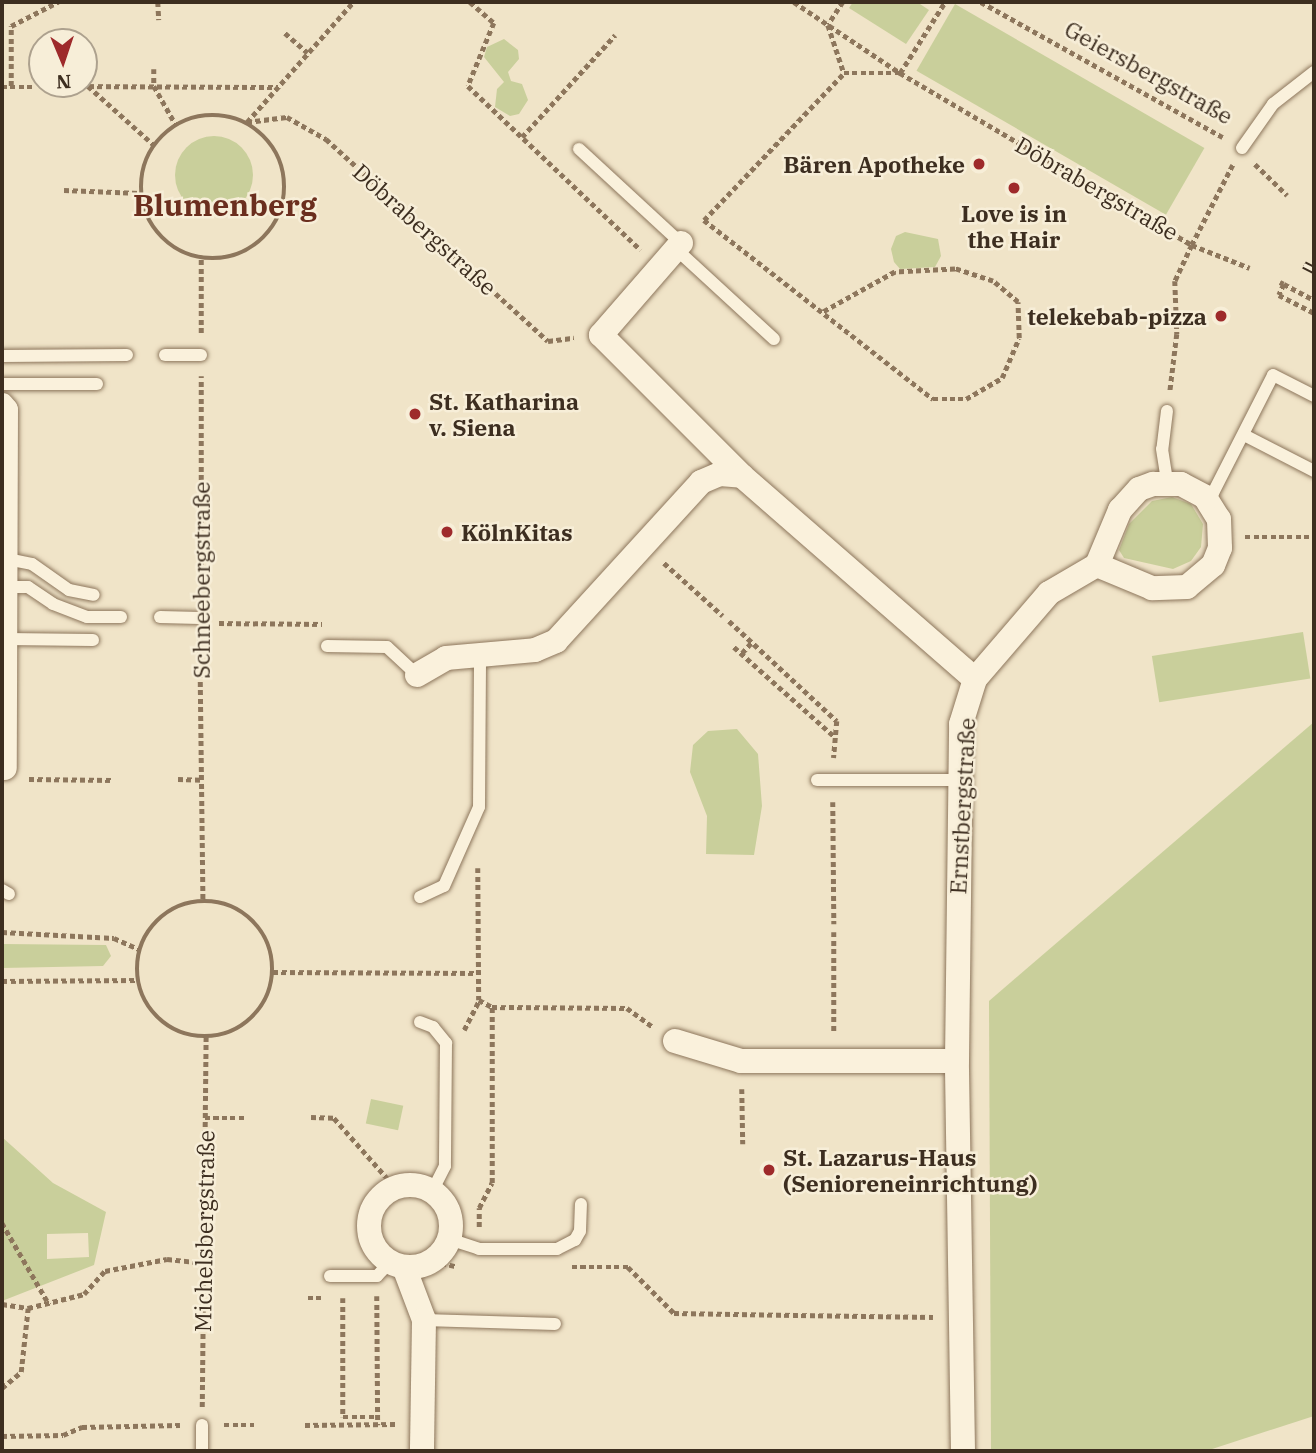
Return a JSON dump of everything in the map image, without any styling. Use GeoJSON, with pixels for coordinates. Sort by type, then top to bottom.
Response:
{"type":"FeatureCollection","features":[{"type":"Feature","properties":{"kind":"street"},"geometry":{"type":"LineString","coordinates":[[679,246],[601,335],[742,476],[975,679]]}},
{"type":"Feature","properties":{"kind":"street"},"geometry":{"type":"LineString","coordinates":[[2,405],[6,410],[4,462],[7,559],[3,775]]}},
{"type":"Feature","properties":{"kind":"street"},"geometry":{"type":"LineString","coordinates":[[417,675],[446,658],[535,650],[556,641],[701,482],[720,474],[742,476]]}},
{"type":"Feature","properties":{"kind":"street"},"geometry":{"type":"LineString","coordinates":[[1167,482],[1194,489],[1205,497],[1221,531],[1213,565],[1187,587],[1152,588],[1097,565],[1128,499],[1153,484],[1167,482]]}},
{"type":"Feature","properties":{"kind":"street","name":"Ernstbergstraße"},"geometry":{"type":"LineString","coordinates":[[963,1451],[957,1061],[961,724],[975,679],[1049,593],[1097,565]]}},
{"type":"Feature","properties":{"kind":"street"},"geometry":{"type":"LineString","coordinates":[[675,1041],[741,1061],[957,1061]]}},
{"type":"Feature","properties":{"kind":"street"},"geometry":{"type":"LineString","coordinates":[[390,1268],[432,1261],[449,1239],[449,1213],[432,1191],[418,1185],[395,1187],[378,1199],[368,1227],[371,1241],[424,1320],[422,1451]]}},
{"type":"Feature","properties":{"kind":"lane","name":"Geiersbergstraße"},"geometry":{"type":"LineString","coordinates":[[1242,148],[1273,104],[1314,72]]}},
{"type":"Feature","properties":{"kind":"lane"},"geometry":{"type":"LineString","coordinates":[[579,149],[774,340]]}},
{"type":"Feature","properties":{"kind":"lane"},"geometry":{"type":"LineString","coordinates":[[2,356],[127,355]]}},
{"type":"Feature","properties":{"kind":"lane"},"geometry":{"type":"LineString","coordinates":[[165,355],[201,355]]}},
{"type":"Feature","properties":{"kind":"lane"},"geometry":{"type":"LineString","coordinates":[[1205,497],[1213,493],[1273,375],[1314,396]]}},
{"type":"Feature","properties":{"kind":"lane"},"geometry":{"type":"LineString","coordinates":[[2,384],[97,384]]}},
{"type":"Feature","properties":{"kind":"lane"},"geometry":{"type":"LineString","coordinates":[[1167,411],[1162,449],[1167,482]]}},
{"type":"Feature","properties":{"kind":"lane"},"geometry":{"type":"LineString","coordinates":[[1244,435],[1314,471]]}},
{"type":"Feature","properties":{"kind":"lane"},"geometry":{"type":"LineString","coordinates":[[7,559],[32,564],[69,590],[94,595]]}},
{"type":"Feature","properties":{"kind":"lane"},"geometry":{"type":"LineString","coordinates":[[6,587],[28,587],[53,604],[87,617],[121,617]]}},
{"type":"Feature","properties":{"kind":"lane"},"geometry":{"type":"LineString","coordinates":[[160,617],[200,620]]}},
{"type":"Feature","properties":{"kind":"lane"},"geometry":{"type":"LineString","coordinates":[[6,639],[93,640]]}},
{"type":"Feature","properties":{"kind":"lane"},"geometry":{"type":"LineString","coordinates":[[327,646],[387,647],[417,675]]}},
{"type":"Feature","properties":{"kind":"lane"},"geometry":{"type":"LineString","coordinates":[[421,897],[444,886],[479,807],[480,657]]}},
{"type":"Feature","properties":{"kind":"lane"},"geometry":{"type":"LineString","coordinates":[[817,780],[959,780]]}},
{"type":"Feature","properties":{"kind":"lane"},"geometry":{"type":"LineString","coordinates":[[421,1022],[433,1027],[446,1043],[445,1166],[432,1191]]}},
{"type":"Feature","properties":{"kind":"lane"},"geometry":{"type":"LineString","coordinates":[[449,1239],[479,1249],[567,1245],[580,1231],[581,1204]]}},
{"type":"Feature","properties":{"kind":"lane"},"geometry":{"type":"LineString","coordinates":[[330,1276],[390,1268]]}},
{"type":"Feature","properties":{"kind":"lane"},"geometry":{"type":"LineString","coordinates":[[424,1320],[555,1324]]}},
{"type":"Feature","properties":{"kind":"lane"},"geometry":{"type":"LineString","coordinates":[[202,1425],[202,1451]]}},
{"type":"Feature","properties":{"kind":"path"},"geometry":{"type":"LineString","coordinates":[[11,86],[11,26],[58,2]]}},
{"type":"Feature","properties":{"kind":"path"},"geometry":{"type":"LineString","coordinates":[[158,2],[159,20]]}},
{"type":"Feature","properties":{"kind":"path"},"geometry":{"type":"LineString","coordinates":[[246,122],[353,2]]}},
{"type":"Feature","properties":{"kind":"path"},"geometry":{"type":"LineString","coordinates":[[470,2],[494,23],[468,86],[635,244]]}},
{"type":"Feature","properties":{"kind":"path","name":"Döbrabergstraße"},"geometry":{"type":"LineString","coordinates":[[794,2],[900,73],[1192,244],[1175,281],[1177,334],[1167,411]]}},
{"type":"Feature","properties":{"kind":"path"},"geometry":{"type":"LineString","coordinates":[[843,2],[828,25],[844,73]]}},
{"type":"Feature","properties":{"kind":"path"},"geometry":{"type":"LineString","coordinates":[[679,246],[844,73],[900,73],[945,2]]}},
{"type":"Feature","properties":{"kind":"path","name":"Geiersbergstraße"},"geometry":{"type":"LineString","coordinates":[[981,2],[1242,148]]}},
{"type":"Feature","properties":{"kind":"path"},"geometry":{"type":"LineString","coordinates":[[285,33],[308,52]]}},
{"type":"Feature","properties":{"kind":"path"},"geometry":{"type":"LineString","coordinates":[[522,137],[615,36]]}},
{"type":"Feature","properties":{"kind":"path"},"geometry":{"type":"LineString","coordinates":[[154,69],[154,86],[176,125]]}},
{"type":"Feature","properties":{"kind":"path"},"geometry":{"type":"LineString","coordinates":[[98,86],[278,87]]}},
{"type":"Feature","properties":{"kind":"path"},"geometry":{"type":"LineString","coordinates":[[2,87],[28,87]]}},
{"type":"Feature","properties":{"kind":"path"},"geometry":{"type":"LineString","coordinates":[[98,95],[154,145]]}},
{"type":"Feature","properties":{"kind":"path"},"geometry":{"type":"LineString","coordinates":[[225,115],[246,122],[267,138],[284,167],[286,192],[275,226],[258,245],[237,255],[201,260],[163,241],[148,220],[140,193],[143,168],[154,145],[176,125],[199,116],[225,115]]}},
{"type":"Feature","properties":{"kind":"path","name":"Döbrabergstraße"},"geometry":{"type":"LineString","coordinates":[[246,122],[287,117],[326,139],[548,341],[601,335]]}},
{"type":"Feature","properties":{"kind":"path"},"geometry":{"type":"LineString","coordinates":[[1250,268],[1192,244],[1242,148],[1268,180],[1287,195]]}},
{"type":"Feature","properties":{"kind":"path"},"geometry":{"type":"LineString","coordinates":[[64,190],[140,193]]}},
{"type":"Feature","properties":{"kind":"path"},"geometry":{"type":"LineString","coordinates":[[704,220],[933,399],[966,399],[1002,378],[1019,338],[1018,302],[993,281],[955,269],[895,272],[823,312]]}},
{"type":"Feature","properties":{"kind":"path","name":"Schneebergstraße"},"geometry":{"type":"LineString","coordinates":[[201,260],[200,620],[203,900]]}},
{"type":"Feature","properties":{"kind":"path"},"geometry":{"type":"LineString","coordinates":[[1314,300],[1282,283],[1279,295],[1314,313]]}},
{"type":"Feature","properties":{"kind":"path"},"geometry":{"type":"LineString","coordinates":[[1221,531],[1243,537],[1314,537]]}},
{"type":"Feature","properties":{"kind":"path"},"geometry":{"type":"LineString","coordinates":[[644,545],[723,616]]}},
{"type":"Feature","properties":{"kind":"path"},"geometry":{"type":"LineString","coordinates":[[200,620],[326,624]]}},
{"type":"Feature","properties":{"kind":"path"},"geometry":{"type":"LineString","coordinates":[[729,621],[772,661]]}},
{"type":"Feature","properties":{"kind":"path"},"geometry":{"type":"LineString","coordinates":[[742,653],[752,642]]}},
{"type":"Feature","properties":{"kind":"path"},"geometry":{"type":"LineString","coordinates":[[734,647],[835,738]]}},
{"type":"Feature","properties":{"kind":"path"},"geometry":{"type":"LineString","coordinates":[[3,775],[112,780]]}},
{"type":"Feature","properties":{"kind":"path"},"geometry":{"type":"LineString","coordinates":[[178,779],[202,780]]}},
{"type":"Feature","properties":{"kind":"path"},"geometry":{"type":"LineString","coordinates":[[478,863],[479,1000],[492,1007],[627,1009],[675,1041]]}},
{"type":"Feature","properties":{"kind":"path"},"geometry":{"type":"LineString","coordinates":[[203,900],[238,909],[257,923],[269,944],[273,972],[263,1006],[247,1023],[225,1035],[206,1037],[167,1027],[150,1010],[138,980],[139,949],[150,928],[167,912],[203,900]]}},
{"type":"Feature","properties":{"kind":"path"},"geometry":{"type":"LineString","coordinates":[[2,932],[114,937],[139,949]]}},
{"type":"Feature","properties":{"kind":"path"},"geometry":{"type":"LineString","coordinates":[[834,932],[834,1061]]}},
{"type":"Feature","properties":{"kind":"path"},"geometry":{"type":"LineString","coordinates":[[273,972],[477,973]]}},
{"type":"Feature","properties":{"kind":"path"},"geometry":{"type":"LineString","coordinates":[[2,981],[138,980]]}},
{"type":"Feature","properties":{"kind":"path"},"geometry":{"type":"LineString","coordinates":[[432,1261],[480,1266],[479,1208],[492,1183],[492,1007]]}},
{"type":"Feature","properties":{"kind":"path","name":"Michelsbergstraße"},"geometry":{"type":"LineString","coordinates":[[202,1425],[206,1037]]}},
{"type":"Feature","properties":{"kind":"path"},"geometry":{"type":"LineString","coordinates":[[741,1061],[743,1144]]}},
{"type":"Feature","properties":{"kind":"path"},"geometry":{"type":"LineString","coordinates":[[312,1117],[334,1118],[395,1187]]}},
{"type":"Feature","properties":{"kind":"path"},"geometry":{"type":"LineString","coordinates":[[205,1118],[246,1118]]}},
{"type":"Feature","properties":{"kind":"path"},"geometry":{"type":"LineString","coordinates":[[2,1223],[49,1304]]}},
{"type":"Feature","properties":{"kind":"path"},"geometry":{"type":"LineString","coordinates":[[2,1304],[28,1308],[84,1294],[105,1271],[167,1259],[204,1263]]}},
{"type":"Feature","properties":{"kind":"path"},"geometry":{"type":"LineString","coordinates":[[561,1267],[628,1268],[674,1313],[961,1317]]}},
{"type":"Feature","properties":{"kind":"path"},"geometry":{"type":"LineString","coordinates":[[305,1425],[377,1425],[390,1268]]}},
{"type":"Feature","properties":{"kind":"path"},"geometry":{"type":"LineString","coordinates":[[308,1298],[343,1298],[343,1417],[378,1417]]}},
{"type":"Feature","properties":{"kind":"path"},"geometry":{"type":"LineString","coordinates":[[2,1388],[20,1372],[28,1308]]}},
{"type":"Feature","properties":{"kind":"path"},"geometry":{"type":"LineString","coordinates":[[2,1436],[63,1435],[82,1427],[254,1425]]}},
{"type":"Feature","properties":{"kind":"green space"},"geometry":{"type":"Polygon","coordinates":[[[853,2],[917,2],[929,10],[906,44],[849,8],[853,2]]]}},
{"type":"Feature","properties":{"kind":"green space"},"geometry":{"type":"Polygon","coordinates":[[[955,4],[1204,148],[1166,215],[916,71],[955,4]]]}},
{"type":"Feature","properties":{"kind":"green space"},"geometry":{"type":"Polygon","coordinates":[[[504,39],[518,50],[519,59],[508,72],[511,81],[522,84],[528,100],[519,114],[510,116],[495,107],[497,89],[504,82],[484,57],[487,47],[504,39]]]}},
{"type":"Feature","properties":{"kind":"green space"},"geometry":{"type":"Polygon","coordinates":[[[214,136],[229,139],[241,148],[250,160],[253,175],[250,190],[241,202],[229,211],[214,214],[199,211],[187,202],[178,190],[175,175],[178,160],[187,148],[199,139],[214,136]]]}},
{"type":"Feature","properties":{"kind":"green space"},"geometry":{"type":"Polygon","coordinates":[[[905,232],[938,239],[941,256],[935,267],[900,269],[894,262],[891,249],[896,236],[905,232]]]}},
{"type":"Feature","properties":{"kind":"green space"},"geometry":{"type":"Polygon","coordinates":[[[1172,497],[1191,504],[1203,524],[1201,547],[1191,561],[1173,569],[1124,558],[1119,550],[1129,524],[1152,501],[1172,497]]]}},
{"type":"Feature","properties":{"kind":"green space"},"geometry":{"type":"Polygon","coordinates":[[[1303,632],[1310,678],[1159,702],[1152,656],[1303,632]]]}},
{"type":"Feature","properties":{"kind":"green space"},"geometry":{"type":"Polygon","coordinates":[[[1314,722],[1314,1416],[1206,1451],[991,1451],[989,1001],[1314,722]]]}},
{"type":"Feature","properties":{"kind":"green space"},"geometry":{"type":"Polygon","coordinates":[[[737,729],[758,754],[762,806],[754,855],[706,854],[707,816],[690,772],[693,745],[708,731],[737,729]]]}},
{"type":"Feature","properties":{"kind":"green space"},"geometry":{"type":"Polygon","coordinates":[[[2,944],[106,945],[111,956],[103,966],[2,968],[2,944]]]}},
{"type":"Feature","properties":{"kind":"green space"},"geometry":{"type":"Polygon","coordinates":[[[371,1099],[403,1106],[398,1130],[366,1123],[371,1099]]]}},
{"type":"Feature","properties":{"kind":"green space"},"geometry":{"type":"Polygon","coordinates":[[[2,1137],[53,1183],[106,1212],[94,1265],[2,1301],[2,1137]],[[88,1233],[47,1234],[47,1259],[89,1257],[88,1233]]]}},
{"type":"Feature","properties":{"kind":"railway"},"geometry":{"type":"LineString","coordinates":[[1304,265],[1314,270]]}},
{"type":"Feature","properties":{"kind":"place","name":"Bären Apotheke"},"geometry":{"type":"Point","coordinates":[979,164]}},
{"type":"Feature","properties":{"kind":"place","name":"Love is in the Hair"},"geometry":{"type":"Point","coordinates":[1014,188]}},
{"type":"Feature","properties":{"kind":"place","name":"telekebab-pizza"},"geometry":{"type":"Point","coordinates":[1221,316]}},
{"type":"Feature","properties":{"kind":"place","name":"St. Katharina v. Siena"},"geometry":{"type":"Point","coordinates":[415,414]}},
{"type":"Feature","properties":{"kind":"place","name":"KölnKitas"},"geometry":{"type":"Point","coordinates":[447,532]}},
{"type":"Feature","properties":{"kind":"place","name":"St. Lazarus-Haus (Senioreneinrichtung)"},"geometry":{"type":"Point","coordinates":[769,1170]}},
{"type":"Feature","properties":{"kind":"district","name":"Blumenberg"},"geometry":{"type":"Point","coordinates":[225,205]}}]}
